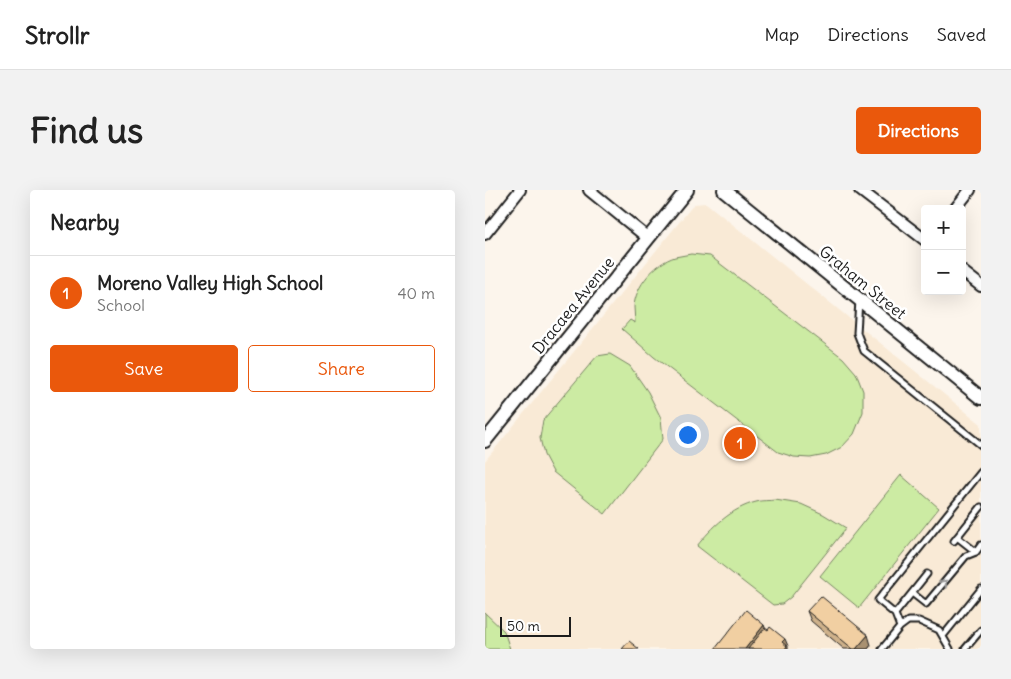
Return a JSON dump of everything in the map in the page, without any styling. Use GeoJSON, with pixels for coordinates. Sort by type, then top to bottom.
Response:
{"type":"FeatureCollection","features":[{"type":"Feature","properties":{"kind":"street"},"geometry":{"type":"LineString","coordinates":[[485,234],[520,190]]}},
{"type":"Feature","properties":{"kind":"street"},"geometry":{"type":"LineString","coordinates":[[589,190],[648,238]]}},
{"type":"Feature","properties":{"kind":"street","name":"Dracaea Avenue"},"geometry":{"type":"LineString","coordinates":[[485,441],[687,190]]}},
{"type":"Feature","properties":{"kind":"street","name":"Graham Street"},"geometry":{"type":"LineString","coordinates":[[724,190],[859,300],[979,393]]}},
{"type":"Feature","properties":{"kind":"street"},"geometry":{"type":"LineString","coordinates":[[860,190],[921,237]]}},
{"type":"Feature","properties":{"kind":"street"},"geometry":{"type":"LineString","coordinates":[[958,205],[970,190]]}},
{"type":"Feature","properties":{"kind":"street"},"geometry":{"type":"LineString","coordinates":[[966,274],[981,286]]}},
{"type":"Feature","properties":{"kind":"lane"},"geometry":{"type":"LineString","coordinates":[[859,300],[857,333],[864,351],[981,445]]}},
{"type":"Feature","properties":{"kind":"lane"},"geometry":{"type":"LineString","coordinates":[[900,627],[895,614],[878,600],[981,472]]}},
{"type":"Feature","properties":{"kind":"lane"},"geometry":{"type":"LineString","coordinates":[[976,552],[955,539],[981,507]]}},
{"type":"Feature","properties":{"kind":"lane"},"geometry":{"type":"LineString","coordinates":[[912,593],[926,604],[966,556],[976,552],[981,545]]}},
{"type":"Feature","properties":{"kind":"lane"},"geometry":{"type":"LineString","coordinates":[[895,614],[927,574]]}},
{"type":"Feature","properties":{"kind":"lane"},"geometry":{"type":"LineString","coordinates":[[943,636],[981,589]]}},
{"type":"Feature","properties":{"kind":"lane"},"geometry":{"type":"LineString","coordinates":[[882,649],[900,627],[908,621],[919,621],[939,630],[950,649]]}},
{"type":"Feature","properties":{"kind":"lane"},"geometry":{"type":"LineString","coordinates":[[965,649],[981,630]]}},
{"type":"Feature","properties":{"kind":"shaded area"},"geometry":{"type":"Polygon","coordinates":[[[706,203],[981,424],[981,649],[485,649],[485,461],[694,204],[706,203]]]}},
{"type":"Feature","properties":{"kind":"green space"},"geometry":{"type":"Polygon","coordinates":[[[691,254],[710,256],[843,358],[856,373],[863,391],[863,412],[854,434],[842,447],[826,455],[810,458],[794,457],[778,452],[654,357],[622,329],[630,320],[635,323],[635,299],[647,276],[660,264],[668,260],[691,254]]]}},
{"type":"Feature","properties":{"kind":"green space"},"geometry":{"type":"Polygon","coordinates":[[[610,354],[630,366],[648,392],[661,418],[663,439],[605,514],[553,472],[544,455],[540,438],[543,420],[597,356],[610,354]]]}},
{"type":"Feature","properties":{"kind":"green space"},"geometry":{"type":"Polygon","coordinates":[[[901,475],[939,508],[859,608],[820,576],[901,475]]]}},
{"type":"Feature","properties":{"kind":"green space"},"geometry":{"type":"Polygon","coordinates":[[[775,500],[801,504],[823,514],[846,528],[791,597],[782,604],[773,605],[697,546],[716,525],[739,509],[758,501],[775,500]]]}},
{"type":"Feature","properties":{"kind":"green space"},"geometry":{"type":"Polygon","coordinates":[[[485,613],[504,631],[510,649],[485,649],[485,613]]]}},
{"type":"Feature","properties":{"kind":"building"},"geometry":{"type":"Polygon","coordinates":[[[821,596],[868,635],[856,649],[853,649],[807,611],[821,596]]]}},
{"type":"Feature","properties":{"kind":"building"},"geometry":{"type":"Polygon","coordinates":[[[746,610],[764,625],[745,649],[715,649],[746,610]]]}},
{"type":"Feature","properties":{"kind":"building"},"geometry":{"type":"Polygon","coordinates":[[[770,627],[785,639],[782,642],[787,646],[785,649],[748,649],[765,628],[768,630],[770,627]]]}},
{"type":"Feature","properties":{"kind":"building"},"geometry":{"type":"Polygon","coordinates":[[[629,641],[639,649],[622,649],[629,641]]]}},
{"type":"Feature","properties":{"kind":"place","name":"Moreno Valley High School"},"geometry":{"type":"Point","coordinates":[740,443]}}]}
